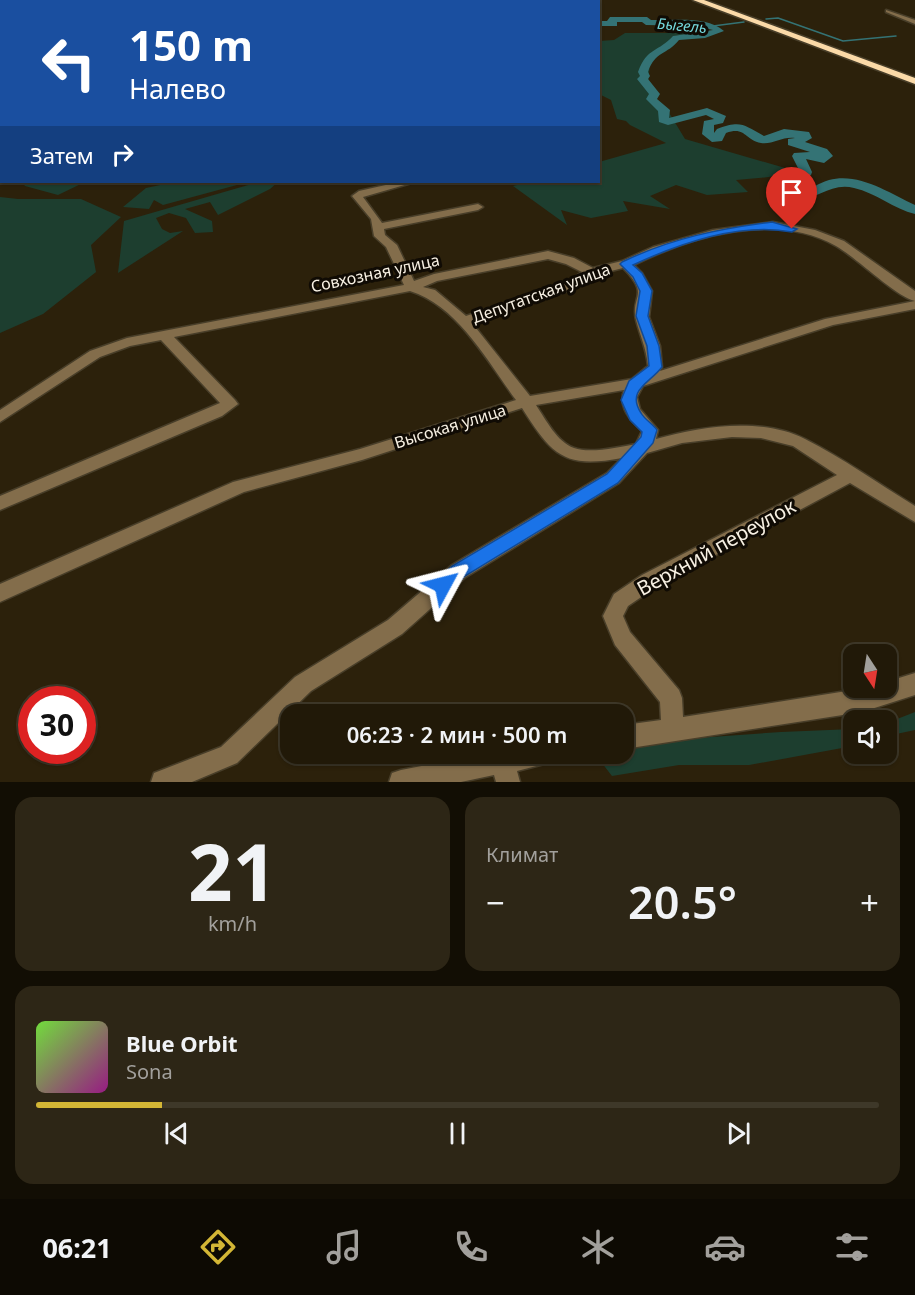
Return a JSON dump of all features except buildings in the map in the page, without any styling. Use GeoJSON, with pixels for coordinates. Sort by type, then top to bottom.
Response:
{"type":"FeatureCollection","features":[{"type":"Feature","properties":{"kind":"highway"},"geometry":{"type":"LineString","coordinates":[[697,0],[915,79]]}},
{"type":"Feature","properties":{"kind":"highway"},"geometry":{"type":"LineString","coordinates":[[705,0],[915,79]]}},
{"type":"Feature","properties":{"kind":"street"},"geometry":{"type":"LineString","coordinates":[[888,11],[915,22]]}},
{"type":"Feature","properties":{"kind":"street"},"geometry":{"type":"LineString","coordinates":[[406,183],[357,196],[376,219],[380,236],[390,245],[411,287],[430,293],[464,321],[526,402],[549,437],[570,454],[602,456],[641,449],[682,437],[732,431],[761,432],[798,442],[849,476],[915,515]]}},
{"type":"Feature","properties":{"kind":"street"},"geometry":{"type":"LineString","coordinates":[[378,227],[478,207]]}},
{"type":"Feature","properties":{"kind":"street","name":"Депутатская улица"},"geometry":{"type":"LineString","coordinates":[[464,321],[572,285],[591,272],[626,264],[657,249],[717,232],[772,225],[811,232],[840,243],[915,297]]}},
{"type":"Feature","properties":{"kind":"street","name":"Совхозная улица"},"geometry":{"type":"LineString","coordinates":[[0,417],[95,354],[127,342],[411,287],[434,278],[548,255],[570,261],[591,272]]}},
{"type":"Feature","properties":{"kind":"street"},"geometry":{"type":"LineString","coordinates":[[626,264],[638,276],[646,291],[642,316],[653,346],[656,367],[633,384],[628,400],[635,417],[650,430],[665,436],[682,437]]}},
{"type":"Feature","properties":{"kind":"street","name":"Высокая улица"},"geometry":{"type":"LineString","coordinates":[[0,593],[239,487],[362,454],[460,421],[526,402],[633,384],[830,322],[915,305]]}},
{"type":"Feature","properties":{"kind":"street"},"geometry":{"type":"LineString","coordinates":[[0,503],[218,412],[230,404],[164,335]]}},
{"type":"Feature","properties":{"kind":"street"},"geometry":{"type":"LineString","coordinates":[[163,782],[230,755],[303,684],[395,627],[459,571],[613,478],[641,449],[648,439],[650,430]]}},
{"type":"Feature","properties":{"kind":"street","name":"Верхний переулок"},"geometry":{"type":"LineString","coordinates":[[673,729],[671,698],[622,638],[613,616],[621,600],[650,581],[849,476]]}},
{"type":"Feature","properties":{"kind":"street"},"geometry":{"type":"LineString","coordinates":[[634,735],[862,701],[915,684]]}},
{"type":"Feature","properties":{"kind":"street"},"geometry":{"type":"LineString","coordinates":[[400,782],[506,772],[524,764]]}},
{"type":"Feature","properties":{"kind":"green space"},"geometry":{"type":"Polygon","coordinates":[[[625,33],[693,33],[674,36],[671,43],[650,63],[648,85],[656,101],[668,111],[685,139],[792,170],[769,177],[736,180],[748,192],[707,195],[676,185],[650,196],[670,209],[623,201],[628,211],[591,218],[561,210],[567,225],[513,186],[525,183],[600,183],[600,162],[666,143],[626,121],[617,119],[611,100],[600,94],[600,41],[614,40],[625,33]]]}},
{"type":"Feature","properties":{"kind":"green space"},"geometry":{"type":"Polygon","coordinates":[[[23,183],[83,183],[58,195],[25,186],[23,183]]]}},
{"type":"Feature","properties":{"kind":"green space"},"geometry":{"type":"Polygon","coordinates":[[[169,183],[244,183],[163,205],[154,200],[149,209],[123,207],[146,188],[169,183]]]}},
{"type":"Feature","properties":{"kind":"green space"},"geometry":{"type":"Polygon","coordinates":[[[256,183],[277,183],[270,189],[218,215],[210,202],[185,209],[212,221],[213,232],[195,233],[186,218],[169,213],[156,218],[162,229],[170,233],[183,231],[118,273],[124,221],[256,183]]]}},
{"type":"Feature","properties":{"kind":"green space"},"geometry":{"type":"Polygon","coordinates":[[[0,197],[81,199],[121,217],[91,245],[96,272],[43,314],[0,333],[0,197]]]}},
{"type":"Feature","properties":{"kind":"green space"},"geometry":{"type":"Polygon","coordinates":[[[915,712],[915,730],[897,734],[897,719],[915,712]]]}},
{"type":"Feature","properties":{"kind":"green space"},"geometry":{"type":"Polygon","coordinates":[[[843,729],[843,748],[749,765],[679,765],[612,776],[603,764],[634,764],[634,749],[669,740],[843,729]]]}},
{"type":"Feature","properties":{"kind":"waterway"},"geometry":{"type":"LineString","coordinates":[[766,19],[778,18],[843,41],[896,36]]}},
{"type":"Feature","properties":{"kind":"waterway","name":"Быгель"},"geometry":{"type":"LineString","coordinates":[[600,23],[614,24],[610,20],[647,19],[646,22],[696,23],[714,27],[720,31],[676,38],[671,44],[653,53],[645,66],[643,72],[645,76],[642,79],[655,94],[651,99],[664,110],[663,120],[668,122],[707,111],[720,116],[719,121],[708,123],[708,134],[712,138],[718,138],[721,131],[736,126],[764,140],[784,133],[805,135],[806,138],[792,142],[823,152],[827,156],[824,159],[808,155],[798,156],[806,172],[789,176],[783,180],[789,190],[796,195],[809,194],[839,182],[849,183],[878,192],[915,210]]}},
{"type":"Feature","properties":{"kind":"waterway"},"geometry":{"type":"LineString","coordinates":[[713,26],[744,22]]}},
{"type":"Feature","properties":{"kind":"route"},"geometry":{"type":"LineString","coordinates":[[443,585],[459,571],[613,478],[648,439],[650,430],[635,417],[628,400],[633,384],[656,367],[653,346],[642,316],[646,291],[638,276],[626,264],[657,249],[717,232],[772,225],[792,229]]}}]}
